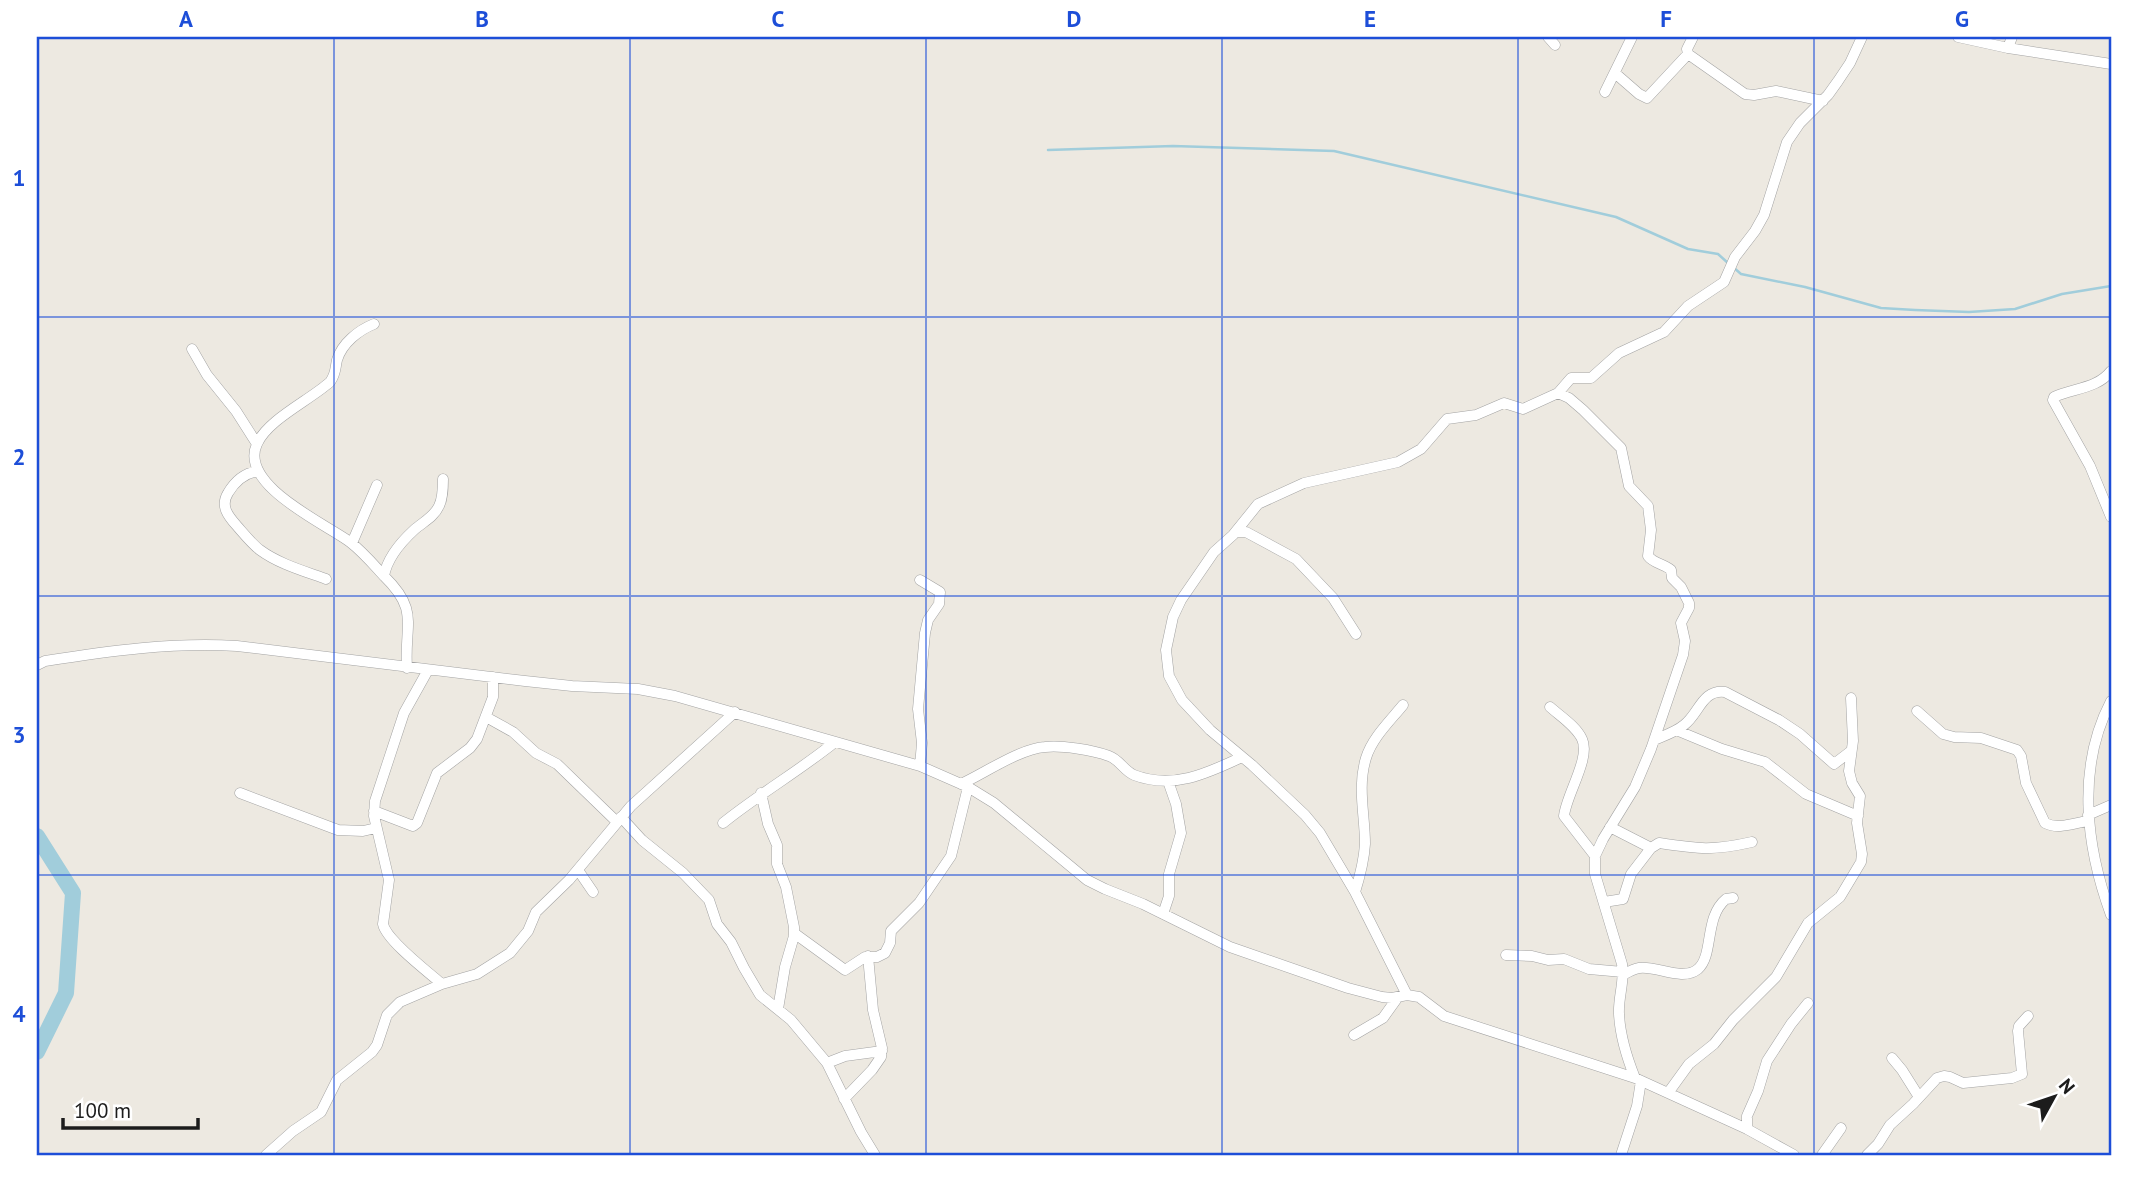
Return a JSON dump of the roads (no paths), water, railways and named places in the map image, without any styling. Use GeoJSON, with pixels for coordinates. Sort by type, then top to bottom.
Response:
{"type":"FeatureCollection","features":[{"type":"Feature","properties":{"kind":"street"},"geometry":{"type":"LineString","coordinates":[[1548,37],[1555,45]]}},
{"type":"Feature","properties":{"kind":"street"},"geometry":{"type":"LineString","coordinates":[[1605,92],[1632,37]]}},
{"type":"Feature","properties":{"kind":"street"},"geometry":{"type":"LineString","coordinates":[[1616,74],[1647,98],[1688,54],[1693,37]]}},
{"type":"Feature","properties":{"kind":"street"},"geometry":{"type":"LineString","coordinates":[[1403,996],[1355,892],[1312,824],[1210,730],[1182,700],[1169,676],[1166,650],[1173,618],[1181,600],[1214,552],[1258,504],[1304,483],[1398,462],[1421,449],[1447,419],[1476,415],[1504,403],[1523,409],[1558,393],[1571,378],[1591,378],[1619,354],[1664,332],[1688,306],[1724,282],[1735,257],[1764,215],[1787,142],[1812,110],[1823,101],[1850,63],[1862,37]]}},
{"type":"Feature","properties":{"kind":"street"},"geometry":{"type":"LineString","coordinates":[[1958,37],[2008,48],[2111,64]]}},
{"type":"Feature","properties":{"kind":"street"},"geometry":{"type":"LineString","coordinates":[[2008,48],[2012,37]]}},
{"type":"Feature","properties":{"kind":"street"},"geometry":{"type":"LineString","coordinates":[[1688,54],[1745,94],[1776,91],[1823,101]]}},
{"type":"Feature","properties":{"kind":"street"},"geometry":{"type":"LineString","coordinates":[[374,324],[357,332],[343,349],[338,357],[336,374],[330,382],[264,434],[257,444],[256,462],[258,471],[287,503],[352,543],[367,556],[407,606],[407,668]]}},
{"type":"Feature","properties":{"kind":"street"},"geometry":{"type":"LineString","coordinates":[[192,349],[207,375],[231,404],[257,444]]}},
{"type":"Feature","properties":{"kind":"street"},"geometry":{"type":"LineString","coordinates":[[2111,371],[2100,381],[2059,394],[2053,400],[2090,466],[2111,517]]}},
{"type":"Feature","properties":{"kind":"street"},"geometry":{"type":"LineString","coordinates":[[1558,393],[1583,410],[1621,449],[1629,486],[1648,506],[1651,525],[1648,556],[1652,561],[1661,562],[1671,570],[1672,578],[1681,587],[1689,603],[1681,623],[1685,648],[1654,740],[1635,787],[1609,827],[1595,856],[1595,874],[1623,973],[1619,1012],[1626,1052],[1638,1079],[1637,1106],[1621,1155]]}},
{"type":"Feature","properties":{"kind":"street"},"geometry":{"type":"LineString","coordinates":[[258,471],[249,472],[238,479],[224,503],[225,512],[259,549],[289,566],[326,579]]}},
{"type":"Feature","properties":{"kind":"street"},"geometry":{"type":"LineString","coordinates":[[384,576],[400,544],[434,514],[439,506],[443,495],[443,479]]}},
{"type":"Feature","properties":{"kind":"street"},"geometry":{"type":"LineString","coordinates":[[352,543],[377,485]]}},
{"type":"Feature","properties":{"kind":"street"},"geometry":{"type":"LineString","coordinates":[[1236,531],[1246,532],[1296,559],[1333,598],[1356,634]]}},
{"type":"Feature","properties":{"kind":"street"},"geometry":{"type":"LineString","coordinates":[[920,580],[940,592],[941,597],[928,620],[925,634],[918,709],[922,743],[920,766]]}},
{"type":"Feature","properties":{"kind":"street"},"geometry":{"type":"LineString","coordinates":[[37,665],[45,661],[115,650],[207,645],[572,686],[638,689],[735,712],[920,766],[965,785],[994,803],[1087,880],[1230,947],[1382,997],[1419,997],[1444,1016],[1638,1079],[1747,1129],[1794,1155]]}},
{"type":"Feature","properties":{"kind":"street"},"geometry":{"type":"LineString","coordinates":[[428,670],[399,726],[374,801],[374,810],[389,880],[384,930],[397,945],[442,984]]}},
{"type":"Feature","properties":{"kind":"street"},"geometry":{"type":"LineString","coordinates":[[374,810],[416,825],[437,773],[470,748],[493,697],[493,677]]}},
{"type":"Feature","properties":{"kind":"street"},"geometry":{"type":"LineString","coordinates":[[1654,740],[1684,726],[1703,700],[1712,693],[1725,692],[1779,720],[1800,734],[1834,764],[1851,751]]}},
{"type":"Feature","properties":{"kind":"street"},"geometry":{"type":"LineString","coordinates":[[1668,1093],[1689,1064],[1714,1044],[1733,1020],[1776,976],[1808,923],[1833,904],[1849,885],[1861,862],[1858,816],[1861,803],[1850,776],[1853,741],[1851,698]]}},
{"type":"Feature","properties":{"kind":"street"},"geometry":{"type":"LineString","coordinates":[[2111,701],[2096,736],[2089,777],[2088,818],[2103,894],[2111,915]]}},
{"type":"Feature","properties":{"kind":"street"},"geometry":{"type":"LineString","coordinates":[[1355,892],[1363,865],[1365,844],[1361,782],[1366,757],[1403,705]]}},
{"type":"Feature","properties":{"kind":"street"},"geometry":{"type":"LineString","coordinates":[[1550,707],[1582,739],[1583,757],[1564,816],[1595,856]]}},
{"type":"Feature","properties":{"kind":"street"},"geometry":{"type":"LineString","coordinates":[[1917,711],[1943,734],[1981,738],[2017,750],[2021,756],[2026,783],[2045,823],[2049,826],[2055,827],[2088,818],[2111,805]]}},
{"type":"Feature","properties":{"kind":"street"},"geometry":{"type":"LineString","coordinates":[[273,1153],[293,1131],[321,1112],[337,1080],[372,1052],[384,1022],[393,1009],[412,995],[477,974],[510,953],[528,931],[536,912],[578,870],[619,820],[735,712]]}},
{"type":"Feature","properties":{"kind":"street"},"geometry":{"type":"LineString","coordinates":[[486,717],[513,732],[536,753],[557,764],[683,873],[709,900],[717,924],[731,942],[760,995],[791,1020],[827,1063],[875,1155]]}},
{"type":"Feature","properties":{"kind":"street"},"geometry":{"type":"LineString","coordinates":[[1676,730],[1722,749],[1765,762],[1806,794],[1858,816]]}},
{"type":"Feature","properties":{"kind":"street"},"geometry":{"type":"LineString","coordinates":[[723,823],[835,742]]}},
{"type":"Feature","properties":{"kind":"street"},"geometry":{"type":"LineString","coordinates":[[965,785],[1028,751],[1043,747],[1063,747],[1109,756],[1132,774],[1168,781],[1199,777],[1242,757]]}},
{"type":"Feature","properties":{"kind":"street"},"geometry":{"type":"LineString","coordinates":[[1163,914],[1169,896],[1169,874],[1181,833],[1176,804],[1168,781]]}},
{"type":"Feature","properties":{"kind":"street"},"geometry":{"type":"LineString","coordinates":[[794,933],[845,970],[868,956],[877,957],[885,953],[890,943],[891,931],[919,903],[951,856],[965,785]]}},
{"type":"Feature","properties":{"kind":"street"},"geometry":{"type":"LineString","coordinates":[[240,793],[338,830],[363,831],[376,828]]}},
{"type":"Feature","properties":{"kind":"street"},"geometry":{"type":"LineString","coordinates":[[761,793],[768,824],[777,845],[777,864],[786,887],[794,933],[778,1009]]}},
{"type":"Feature","properties":{"kind":"street"},"geometry":{"type":"LineString","coordinates":[[1609,827],[1650,848]]}},
{"type":"Feature","properties":{"kind":"street"},"geometry":{"type":"LineString","coordinates":[[1604,902],[1623,899],[1636,864],[1650,848],[1659,843],[1694,849],[1714,849],[1752,842]]}},
{"type":"Feature","properties":{"kind":"street"},"geometry":{"type":"LineString","coordinates":[[578,870],[593,892]]}},
{"type":"Feature","properties":{"kind":"street"},"geometry":{"type":"LineString","coordinates":[[1506,955],[1532,956],[1548,961],[1569,960],[1589,969],[1623,973],[1642,967],[1690,973],[1699,968],[1715,911],[1726,899],[1733,898]]}},
{"type":"Feature","properties":{"kind":"street"},"geometry":{"type":"LineString","coordinates":[[844,1099],[872,1070],[882,1051],[873,1010],[868,956]]}},
{"type":"Feature","properties":{"kind":"street"},"geometry":{"type":"LineString","coordinates":[[1354,1035],[1384,1018],[1403,996]]}},
{"type":"Feature","properties":{"kind":"street"},"geometry":{"type":"LineString","coordinates":[[1747,1129],[1747,1116],[1767,1061],[1808,1003]]}},
{"type":"Feature","properties":{"kind":"street"},"geometry":{"type":"LineString","coordinates":[[1867,1155],[1890,1125],[1930,1084],[1944,1076],[1963,1083],[2012,1078],[2022,1074],[2018,1031],[2028,1016]]}},
{"type":"Feature","properties":{"kind":"street"},"geometry":{"type":"LineString","coordinates":[[827,1063],[845,1056],[882,1051]]}},
{"type":"Feature","properties":{"kind":"street"},"geometry":{"type":"LineString","coordinates":[[1892,1058],[1919,1097]]}},
{"type":"Feature","properties":{"kind":"street"},"geometry":{"type":"LineString","coordinates":[[1822,1155],[1841,1128]]}},
{"type":"Feature","properties":{"kind":"waterway"},"geometry":{"type":"LineString","coordinates":[[1048,150],[1173,146],[1334,151],[1616,217],[1688,249],[1718,254],[1728,263]]}},
{"type":"Feature","properties":{"kind":"waterway"},"geometry":{"type":"LineString","coordinates":[[1733,267],[1741,274],[1805,287],[1881,308],[1915,310],[1969,312],[2015,309],[2062,294],[2111,286]]}},
{"type":"Feature","properties":{"kind":"waterway"},"geometry":{"type":"LineString","coordinates":[[37,836],[73,893],[66,993],[37,1052]]}}]}
